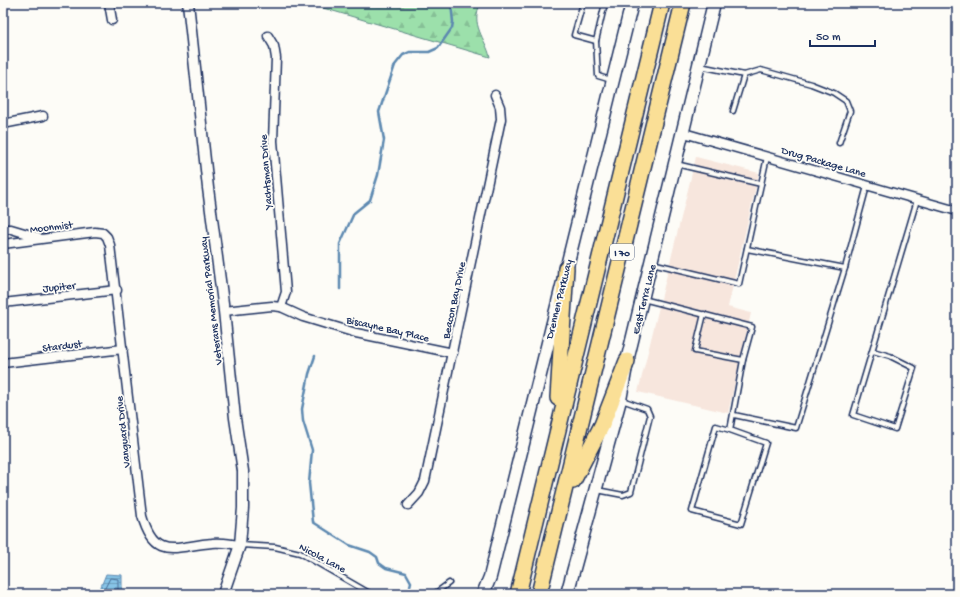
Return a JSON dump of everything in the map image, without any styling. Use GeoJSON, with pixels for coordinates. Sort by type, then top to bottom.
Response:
{"type":"FeatureCollection","features":[{"type":"Feature","properties":{"kind":"highway","name":"I 70"},"geometry":{"type":"LineString","coordinates":[[518,594],[662,3]]}},
{"type":"Feature","properties":{"kind":"highway","name":"I 70"},"geometry":{"type":"LineString","coordinates":[[539,594],[683,3]]}},
{"type":"Feature","properties":{"kind":"highway"},"geometry":{"type":"LineString","coordinates":[[555,441],[566,268]]}},
{"type":"Feature","properties":{"kind":"highway"},"geometry":{"type":"LineString","coordinates":[[562,501],[602,425],[627,361]]}},
{"type":"Feature","properties":{"kind":"main road","name":"Drennen Parkway"},"geometry":{"type":"LineString","coordinates":[[483,594],[490,577],[632,3]]}},
{"type":"Feature","properties":{"kind":"main road","name":"East Terra Lane"},"geometry":{"type":"LineString","coordinates":[[567,594],[620,400],[627,361],[684,133],[714,3]]}},
{"type":"Feature","properties":{"kind":"street"},"geometry":{"type":"LineString","coordinates":[[110,3],[112,20]]}},
{"type":"Feature","properties":{"kind":"street","name":"Veterans Memorial Parkway"},"geometry":{"type":"LineString","coordinates":[[188,3],[235,418],[243,471],[243,508],[240,545],[227,593]]}},
{"type":"Feature","properties":{"kind":"street","name":"Yachtsman Drive"},"geometry":{"type":"LineString","coordinates":[[268,36],[274,46],[276,58],[273,141],[286,292],[281,307]]}},
{"type":"Feature","properties":{"kind":"street","name":"Beacon Bay Drive"},"geometry":{"type":"LineString","coordinates":[[408,505],[419,493],[425,481],[453,353],[501,119],[500,107],[495,95]]}},
{"type":"Feature","properties":{"kind":"street"},"geometry":{"type":"LineString","coordinates":[[3,124],[43,116]]}},
{"type":"Feature","properties":{"kind":"street","name":"Drug Package Lane"},"geometry":{"type":"LineString","coordinates":[[684,133],[957,211]]}},
{"type":"Feature","properties":{"kind":"street"},"geometry":{"type":"LineString","coordinates":[[3,229],[11,229],[40,238]]}},
{"type":"Feature","properties":{"kind":"street","name":"Moonmist"},"geometry":{"type":"LineString","coordinates":[[3,244],[40,238],[102,233]]}},
{"type":"Feature","properties":{"kind":"street","name":"Vanguard Drive"},"geometry":{"type":"LineString","coordinates":[[102,233],[107,237],[110,245],[117,290],[142,516],[146,531],[151,540],[160,546],[169,548],[213,542],[240,545]]}},
{"type":"Feature","properties":{"kind":"street","name":"Jupiter"},"geometry":{"type":"LineString","coordinates":[[3,302],[117,290]]}},
{"type":"Feature","properties":{"kind":"street"},"geometry":{"type":"LineString","coordinates":[[224,311],[281,307]]}},
{"type":"Feature","properties":{"kind":"street","name":"Biscayne Bay Place"},"geometry":{"type":"LineString","coordinates":[[281,307],[320,322],[381,340],[453,353]]}},
{"type":"Feature","properties":{"kind":"street","name":"Stardust"},"geometry":{"type":"LineString","coordinates":[[3,363],[123,349]]}},
{"type":"Feature","properties":{"kind":"lane"},"geometry":{"type":"LineString","coordinates":[[583,3],[574,35],[596,41]]}},
{"type":"Feature","properties":{"kind":"lane"},"geometry":{"type":"LineString","coordinates":[[605,3],[596,41],[598,76],[613,81]]}},
{"type":"Feature","properties":{"kind":"lane"},"geometry":{"type":"LineString","coordinates":[[700,66],[744,75],[761,70],[811,84],[834,93],[846,101],[850,111],[839,143]]}},
{"type":"Feature","properties":{"kind":"lane"},"geometry":{"type":"LineString","coordinates":[[733,110],[744,75]]}},
{"type":"Feature","properties":{"kind":"lane"},"geometry":{"type":"LineString","coordinates":[[652,262],[739,284],[767,157]]}},
{"type":"Feature","properties":{"kind":"lane"},"geometry":{"type":"LineString","coordinates":[[676,164],[761,184]]}},
{"type":"Feature","properties":{"kind":"lane"},"geometry":{"type":"LineString","coordinates":[[734,414],[796,428],[845,268],[867,185]]}},
{"type":"Feature","properties":{"kind":"lane"},"geometry":{"type":"LineString","coordinates":[[872,351],[890,356],[914,368],[894,429],[854,415],[872,351],[918,200]]}},
{"type":"Feature","properties":{"kind":"lane"},"geometry":{"type":"LineString","coordinates":[[747,250],[845,268]]}},
{"type":"Feature","properties":{"kind":"lane"},"geometry":{"type":"LineString","coordinates":[[643,299],[752,327],[743,360],[730,430]]}},
{"type":"Feature","properties":{"kind":"lane"},"geometry":{"type":"LineString","coordinates":[[704,314],[695,351],[743,360]]}},
{"type":"Feature","properties":{"kind":"lane"},"geometry":{"type":"LineString","coordinates":[[596,490],[623,495],[631,492],[650,416],[646,409],[620,400]]}},
{"type":"Feature","properties":{"kind":"lane"},"geometry":{"type":"LineString","coordinates":[[716,426],[730,430],[766,442],[741,524],[692,511],[716,426]]}},
{"type":"Feature","properties":{"kind":"lane","name":"Nicola Lane"},"geometry":{"type":"LineString","coordinates":[[240,545],[275,547],[300,553],[371,594]]}},
{"type":"Feature","properties":{"kind":"lane"},"geometry":{"type":"LineString","coordinates":[[434,594],[448,583]]}},
{"type":"Feature","properties":{"kind":"shaded area"},"geometry":{"type":"Polygon","coordinates":[[[696,157],[759,173],[728,307],[751,313],[728,413],[638,392],[696,157]]]}},
{"type":"Feature","properties":{"kind":"green space"},"geometry":{"type":"Polygon","coordinates":[[[306,3],[481,3],[477,18],[478,25],[490,57],[306,3]]]}},
{"type":"Feature","properties":{"kind":"water"},"geometry":{"type":"Polygon","coordinates":[[[106,574],[122,575],[122,594],[98,594],[106,574]]]}},
{"type":"Feature","properties":{"kind":"waterway"},"geometry":{"type":"LineString","coordinates":[[340,289],[340,244],[354,213],[370,200],[378,175],[384,140],[379,112],[395,65],[403,55],[410,52],[429,52],[438,48],[452,28],[453,22],[451,3]]}},
{"type":"Feature","properties":{"kind":"waterway"},"geometry":{"type":"LineString","coordinates":[[315,356],[309,374],[302,409],[303,421],[312,450],[309,483],[313,522],[349,545],[370,552],[377,557],[379,563],[386,568],[406,573],[411,582],[410,586]]}}]}
